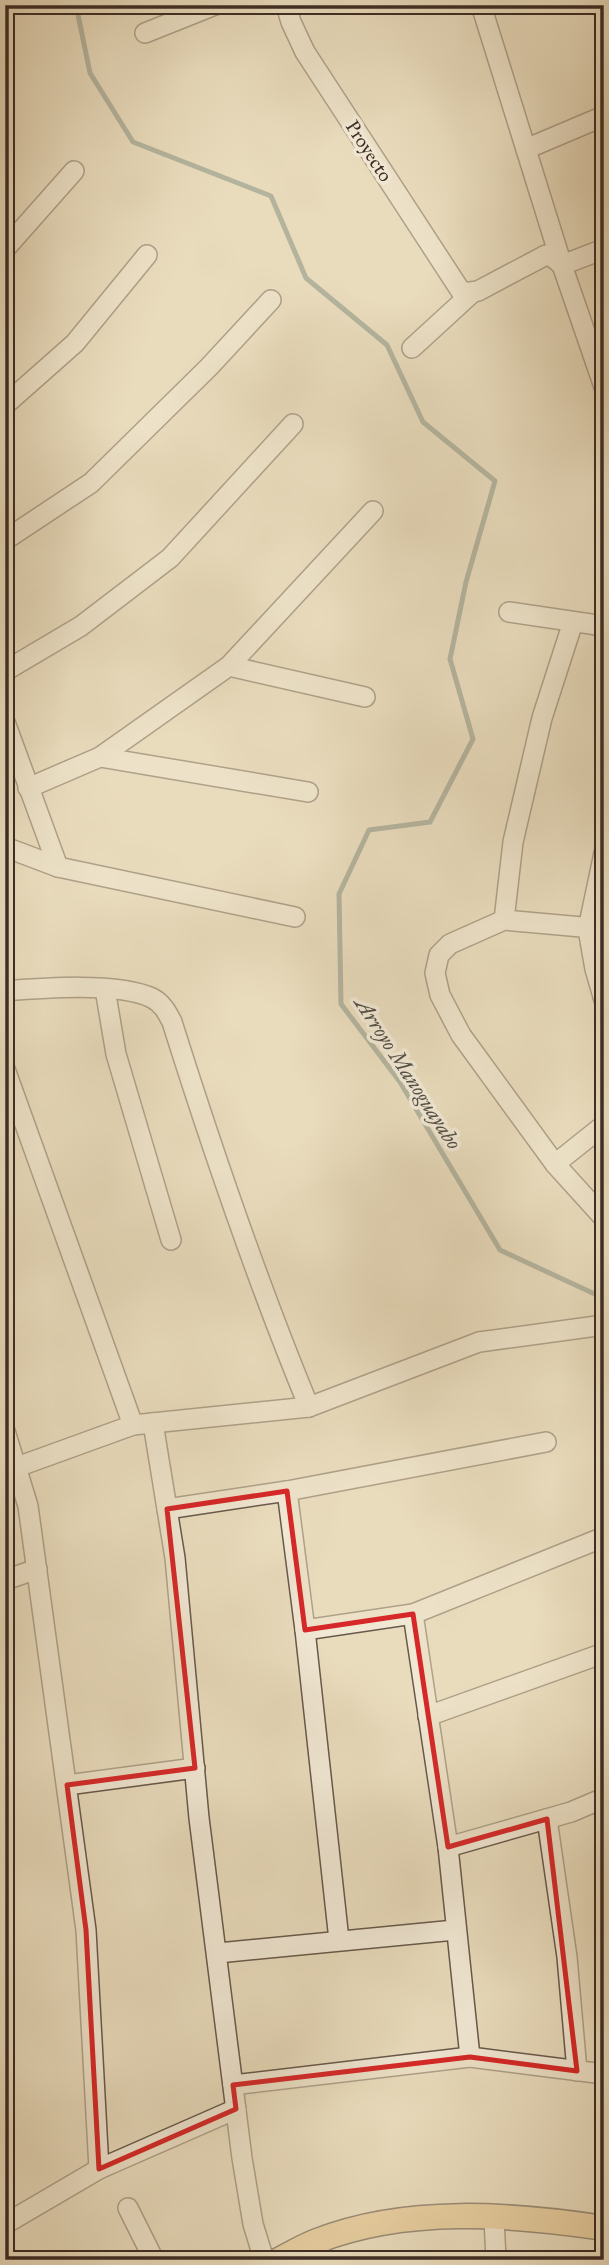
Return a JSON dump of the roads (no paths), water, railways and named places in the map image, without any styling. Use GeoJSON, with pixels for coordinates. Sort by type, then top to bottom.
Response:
{"type":"FeatureCollection","features":[{"type":"Feature","properties":{"kind":"main road"},"geometry":{"type":"LineString","coordinates":[[279,2260],[319,2250],[376,2225],[418,2220],[546,2220],[604,2228]]}},
{"type":"Feature","properties":{"kind":"street","name":"Proyecto"},"geometry":{"type":"LineString","coordinates":[[286,5],[305,52],[467,293]]}},
{"type":"Feature","properties":{"kind":"street"},"geometry":{"type":"LineString","coordinates":[[481,5],[562,265],[603,382]]}},
{"type":"Feature","properties":{"kind":"street"},"geometry":{"type":"LineString","coordinates":[[145,33],[208,7]]}},
{"type":"Feature","properties":{"kind":"street"},"geometry":{"type":"LineString","coordinates":[[526,149],[604,116]]}},
{"type":"Feature","properties":{"kind":"street"},"geometry":{"type":"LineString","coordinates":[[5,249],[74,171]]}},
{"type":"Feature","properties":{"kind":"street"},"geometry":{"type":"LineString","coordinates":[[562,265],[604,250]]}},
{"type":"Feature","properties":{"kind":"street"},"geometry":{"type":"LineString","coordinates":[[5,405],[75,343],[147,254]]}},
{"type":"Feature","properties":{"kind":"street"},"geometry":{"type":"LineString","coordinates":[[412,348],[467,293],[546,255],[562,265]]}},
{"type":"Feature","properties":{"kind":"street"},"geometry":{"type":"LineString","coordinates":[[5,540],[91,483],[209,367],[271,300]]}},
{"type":"Feature","properties":{"kind":"street"},"geometry":{"type":"LineString","coordinates":[[5,671],[81,626],[170,558],[293,424]]}},
{"type":"Feature","properties":{"kind":"street"},"geometry":{"type":"LineString","coordinates":[[29,788],[100,757],[229,666],[373,511]]}},
{"type":"Feature","properties":{"kind":"street"},"geometry":{"type":"LineString","coordinates":[[509,612],[604,626]]}},
{"type":"Feature","properties":{"kind":"street"},"geometry":{"type":"LineString","coordinates":[[504,920],[513,842],[542,718],[573,622]]}},
{"type":"Feature","properties":{"kind":"street"},"geometry":{"type":"LineString","coordinates":[[229,666],[365,697]]}},
{"type":"Feature","properties":{"kind":"street"},"geometry":{"type":"LineString","coordinates":[[5,722],[58,867]]}},
{"type":"Feature","properties":{"kind":"street"},"geometry":{"type":"LineString","coordinates":[[100,757],[308,792]]}},
{"type":"Feature","properties":{"kind":"street"},"geometry":{"type":"LineString","coordinates":[[5,848],[58,867],[295,917]]}},
{"type":"Feature","properties":{"kind":"street"},"geometry":{"type":"LineString","coordinates":[[604,853],[596,929],[604,1000]]}},
{"type":"Feature","properties":{"kind":"street"},"geometry":{"type":"LineString","coordinates":[[596,929],[504,920],[450,944],[439,955],[435,973],[440,995],[461,1035],[555,1164],[604,1218]]}},
{"type":"Feature","properties":{"kind":"street"},"geometry":{"type":"LineString","coordinates":[[5,991],[105,989],[133,992],[153,998],[165,1008],[172,1022],[216,1159],[309,1407]]}},
{"type":"Feature","properties":{"kind":"street"},"geometry":{"type":"LineString","coordinates":[[105,989],[116,1054],[171,1240]]}},
{"type":"Feature","properties":{"kind":"street"},"geometry":{"type":"LineString","coordinates":[[5,1069],[133,1425]]}},
{"type":"Feature","properties":{"kind":"street"},"geometry":{"type":"LineString","coordinates":[[555,1164],[604,1125]]}},
{"type":"Feature","properties":{"kind":"street"},"geometry":{"type":"LineString","coordinates":[[11,1469],[133,1425],[309,1407],[479,1342],[600,1325]]}},
{"type":"Feature","properties":{"kind":"street"},"geometry":{"type":"LineString","coordinates":[[153,1423],[175,1558],[195,1768],[236,2109],[253,2224],[264,2260]]}},
{"type":"Feature","properties":{"kind":"street"},"geometry":{"type":"LineString","coordinates":[[5,1431],[11,1469],[28,1506],[86,1930],[99,2169]]}},
{"type":"Feature","properties":{"kind":"street"},"geometry":{"type":"LineString","coordinates":[[167,1509],[287,1491],[546,1442]]}},
{"type":"Feature","properties":{"kind":"street"},"geometry":{"type":"LineString","coordinates":[[287,1491],[339,1940]]}},
{"type":"Feature","properties":{"kind":"street"},"geometry":{"type":"LineString","coordinates":[[305,1630],[413,1614],[604,1537]]}},
{"type":"Feature","properties":{"kind":"street"},"geometry":{"type":"LineString","coordinates":[[5,1580],[37,1569]]}},
{"type":"Feature","properties":{"kind":"street"},"geometry":{"type":"LineString","coordinates":[[413,1614],[448,1847],[470,2057]]}},
{"type":"Feature","properties":{"kind":"street"},"geometry":{"type":"LineString","coordinates":[[428,1716],[604,1653]]}},
{"type":"Feature","properties":{"kind":"street"},"geometry":{"type":"LineString","coordinates":[[67,1785],[195,1768]]}},
{"type":"Feature","properties":{"kind":"street"},"geometry":{"type":"LineString","coordinates":[[448,1847],[547,1819],[604,1798]]}},
{"type":"Feature","properties":{"kind":"street"},"geometry":{"type":"LineString","coordinates":[[547,1819],[568,1957],[577,2071]]}},
{"type":"Feature","properties":{"kind":"street"},"geometry":{"type":"LineString","coordinates":[[218,1953],[455,1930]]}},
{"type":"Feature","properties":{"kind":"street"},"geometry":{"type":"LineString","coordinates":[[233,2085],[470,2057],[604,2074]]}},
{"type":"Feature","properties":{"kind":"street"},"geometry":{"type":"LineString","coordinates":[[5,2224],[99,2169],[236,2109]]}},
{"type":"Feature","properties":{"kind":"street"},"geometry":{"type":"LineString","coordinates":[[128,2208],[154,2260]]}},
{"type":"Feature","properties":{"kind":"street"},"geometry":{"type":"LineString","coordinates":[[494,2218],[496,2260]]}},
{"type":"Feature","properties":{"kind":"waterway","name":"Arroyo Manoguayabo"},"geometry":{"type":"LineString","coordinates":[[76,5],[90,73],[133,142],[271,196],[306,278],[387,345],[423,422],[495,481],[466,582],[450,659],[473,739],[430,822],[369,830],[339,894],[341,1004],[400,1082],[500,1250],[599,1296],[604,1306]]}}]}
